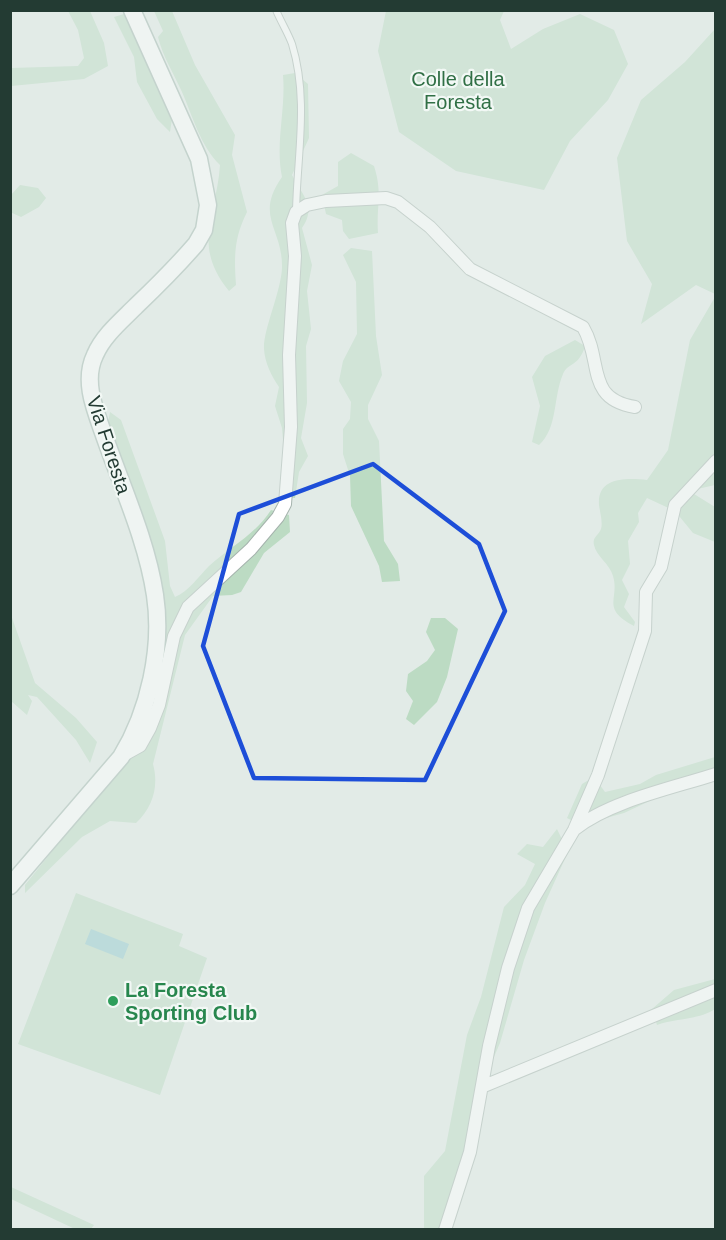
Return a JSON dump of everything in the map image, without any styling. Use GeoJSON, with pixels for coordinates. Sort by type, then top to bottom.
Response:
{"type":"FeatureCollection","features":[{"type":"Feature","properties":{"kind":"main road","name":"Via Foresta"},"geometry":{"type":"LineString","coordinates":[[10,886],[121,757],[135,734],[152,671],[158,624],[155,593],[146,558],[94,406],[89,379],[90,367],[94,355],[112,330],[196,244],[204,230],[208,205],[199,159],[132,10]]}},
{"type":"Feature","properties":{"kind":"street"},"geometry":{"type":"LineString","coordinates":[[121,757],[140,746],[150,728],[159,705],[174,636],[188,607],[251,549],[278,517],[285,504],[291,427],[289,355],[295,256],[292,223],[296,212],[307,205],[326,201],[386,198],[398,202],[430,228],[470,269],[583,327],[589,337],[600,387],[618,404],[635,407]]}},
{"type":"Feature","properties":{"kind":"street"},"geometry":{"type":"LineString","coordinates":[[445,1230],[470,1152],[484,1086],[489,1046],[508,968],[528,908],[574,830],[598,775],[645,631],[646,592],[661,567],[675,505],[716,461]]}},
{"type":"Feature","properties":{"kind":"street"},"geometry":{"type":"LineString","coordinates":[[574,830],[584,822],[622,806],[716,774]]}},
{"type":"Feature","properties":{"kind":"street"},"geometry":{"type":"LineString","coordinates":[[484,1086],[716,990]]}},
{"type":"Feature","properties":{"kind":"lane"},"geometry":{"type":"LineString","coordinates":[[276,10],[291,42],[298,70],[302,105],[296,212]]}},
{"type":"Feature","properties":{"kind":"highlighted area"},"geometry":{"type":"Polygon","coordinates":[[[373,464],[479,544],[505,611],[425,780],[254,778],[203,646],[239,514],[373,464]]]}},
{"type":"Feature","properties":{"kind":"green space"},"geometry":{"type":"Polygon","coordinates":[[[68,11],[90,11],[104,43],[108,66],[84,79],[11,86],[11,68],[78,66],[84,58],[78,30],[68,11]]]}},
{"type":"Feature","properties":{"kind":"green space"},"geometry":{"type":"Polygon","coordinates":[[[154,11],[172,11],[195,65],[235,135],[232,155],[247,212],[236,247],[236,285],[229,291],[211,259],[209,244],[209,229],[220,165],[202,140],[165,58],[158,37],[163,31],[154,11]]]}},
{"type":"Feature","properties":{"kind":"green space","name":"Colle della Foresta"},"geometry":{"type":"Polygon","coordinates":[[[386,11],[504,11],[500,20],[511,49],[543,29],[580,14],[614,30],[628,64],[608,100],[570,141],[544,190],[456,171],[399,132],[378,51],[386,11]]]}},
{"type":"Feature","properties":{"kind":"green space"},"geometry":{"type":"Polygon","coordinates":[[[124,14],[142,40],[172,119],[170,132],[157,119],[137,82],[134,57],[114,17],[124,14]]]}},
{"type":"Feature","properties":{"kind":"green space"},"geometry":{"type":"Polygon","coordinates":[[[715,29],[715,294],[696,285],[641,324],[652,284],[627,241],[617,158],[641,100],[685,62],[715,29]]]}},
{"type":"Feature","properties":{"kind":"green space"},"geometry":{"type":"Polygon","coordinates":[[[295,73],[308,84],[309,138],[292,175],[308,207],[302,228],[312,265],[307,291],[311,329],[306,346],[307,403],[301,438],[308,456],[299,472],[295,498],[283,497],[280,480],[284,451],[282,428],[275,406],[279,387],[269,369],[264,341],[279,288],[282,268],[281,254],[270,213],[270,202],[282,177],[280,139],[283,75],[295,73]]]}},
{"type":"Feature","properties":{"kind":"green space"},"geometry":{"type":"Polygon","coordinates":[[[351,153],[374,166],[379,192],[378,233],[349,239],[343,231],[342,220],[326,214],[322,195],[338,186],[338,162],[351,153]]]}},
{"type":"Feature","properties":{"kind":"green space"},"geometry":{"type":"Polygon","coordinates":[[[20,185],[38,188],[46,198],[39,207],[21,217],[10,212],[11,195],[20,185]]]}},
{"type":"Feature","properties":{"kind":"green space"},"geometry":{"type":"Polygon","coordinates":[[[351,248],[372,251],[376,336],[382,375],[368,405],[368,419],[379,441],[384,541],[398,564],[400,581],[382,582],[379,566],[351,506],[350,476],[343,454],[343,429],[350,419],[351,402],[339,381],[343,361],[357,334],[356,282],[343,255],[351,248]]]}},
{"type":"Feature","properties":{"kind":"green space"},"geometry":{"type":"Polygon","coordinates":[[[715,297],[715,485],[693,490],[694,494],[715,507],[715,542],[693,533],[675,511],[647,498],[638,513],[639,522],[628,541],[630,564],[622,580],[629,594],[624,607],[635,622],[634,626],[617,614],[614,608],[613,576],[594,545],[594,540],[602,527],[600,496],[603,489],[614,481],[647,480],[668,450],[690,340],[715,297]]]}},
{"type":"Feature","properties":{"kind":"green space"},"geometry":{"type":"Polygon","coordinates":[[[575,340],[585,346],[583,353],[563,374],[549,430],[539,445],[532,442],[540,406],[532,377],[545,356],[575,340]]]}},
{"type":"Feature","properties":{"kind":"green space"},"geometry":{"type":"Polygon","coordinates":[[[110,412],[121,420],[165,541],[170,586],[175,597],[185,591],[209,566],[258,527],[271,510],[289,515],[290,532],[264,553],[241,592],[213,596],[185,635],[153,764],[155,788],[142,817],[136,823],[110,821],[82,837],[25,893],[25,885],[95,798],[156,699],[165,650],[153,554],[108,423],[110,412]]]}},
{"type":"Feature","properties":{"kind":"green space"},"geometry":{"type":"Polygon","coordinates":[[[11,615],[35,683],[76,718],[97,742],[90,763],[76,740],[37,697],[28,695],[32,701],[27,715],[11,701],[11,615]]]}},
{"type":"Feature","properties":{"kind":"green space"},"geometry":{"type":"Polygon","coordinates":[[[431,618],[445,618],[458,629],[447,677],[437,702],[414,725],[406,719],[413,701],[406,691],[408,674],[427,661],[435,650],[426,632],[431,618]]]}},
{"type":"Feature","properties":{"kind":"green space"},"geometry":{"type":"Polygon","coordinates":[[[715,757],[715,777],[673,790],[624,813],[581,825],[567,818],[582,784],[594,777],[605,792],[640,784],[656,775],[715,757]]]}},
{"type":"Feature","properties":{"kind":"green space"},"geometry":{"type":"Polygon","coordinates":[[[557,829],[568,852],[545,903],[524,960],[500,1043],[487,1073],[449,1229],[424,1229],[424,1176],[445,1151],[467,1035],[481,997],[504,907],[525,885],[535,864],[517,854],[527,844],[543,847],[557,829]]]}},
{"type":"Feature","properties":{"kind":"green space","name":"La Foresta Sporting Club"},"geometry":{"type":"Polygon","coordinates":[[[76,893],[183,934],[179,946],[207,958],[160,1095],[18,1044],[76,893]]]}},
{"type":"Feature","properties":{"kind":"green space"},"geometry":{"type":"Polygon","coordinates":[[[715,979],[715,1009],[695,1017],[657,1025],[652,1009],[674,990],[715,979]]]}},
{"type":"Feature","properties":{"kind":"green space"},"geometry":{"type":"Polygon","coordinates":[[[11,1187],[94,1225],[91,1229],[75,1229],[11,1199],[11,1187]]]}},
{"type":"Feature","properties":{"kind":"water"},"geometry":{"type":"Polygon","coordinates":[[[91,929],[129,944],[123,959],[85,944],[91,929]]]}},
{"type":"Feature","properties":{"kind":"place","name":"La Foresta Sporting Club"},"geometry":{"type":"Point","coordinates":[113,1001]}}]}
